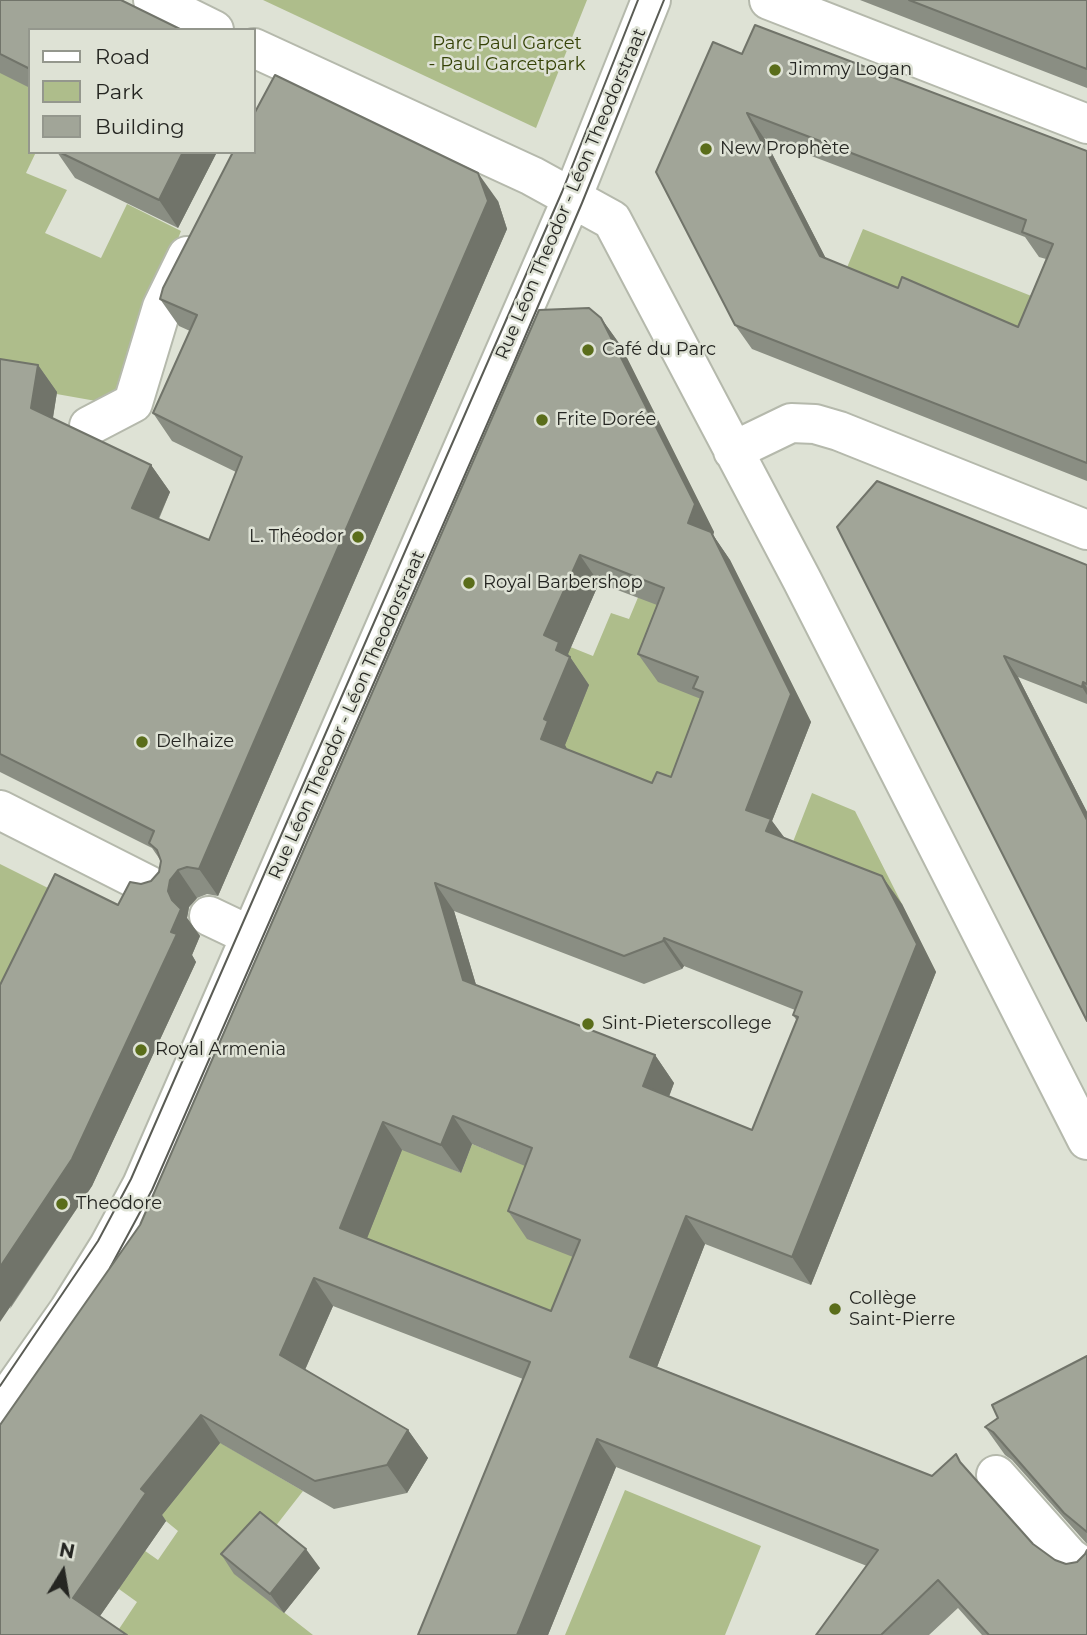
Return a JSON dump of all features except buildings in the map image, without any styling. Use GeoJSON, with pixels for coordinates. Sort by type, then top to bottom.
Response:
{"type":"FeatureCollection","features":[{"type":"Feature","properties":{"kind":"street"},"geometry":{"type":"LineString","coordinates":[[153,0],[210,28]]}},
{"type":"Feature","properties":{"kind":"street","name":"Rue Léon Theodor - Léon Theodorstraat"},"geometry":{"type":"LineString","coordinates":[[0,1408],[110,1246],[142,1185],[572,198],[651,0]]}},
{"type":"Feature","properties":{"kind":"street"},"geometry":{"type":"LineString","coordinates":[[769,0],[1087,124]]}},
{"type":"Feature","properties":{"kind":"street"},"geometry":{"type":"LineString","coordinates":[[256,50],[282,79],[532,176],[612,219],[802,580],[1087,1140]]}},
{"type":"Feature","properties":{"kind":"street"},"geometry":{"type":"LineString","coordinates":[[89,426],[133,403],[162,307],[204,223]]}},
{"type":"Feature","properties":{"kind":"street"},"geometry":{"type":"LineString","coordinates":[[733,451],[791,423],[815,424],[839,431],[1087,530]]}},
{"type":"Feature","properties":{"kind":"street"},"geometry":{"type":"LineString","coordinates":[[0,810],[159,890]]}},
{"type":"Feature","properties":{"kind":"street"},"geometry":{"type":"LineString","coordinates":[[209,916],[251,936]]}},
{"type":"Feature","properties":{"kind":"street"},"geometry":{"type":"LineString","coordinates":[[996,1475],[1069,1557],[1087,1570]]}},
{"type":"Feature","properties":{"kind":"green space","name":"Parc Paul Garcet - Paul Garcetpark"},"geometry":{"type":"Polygon","coordinates":[[[263,0],[587,0],[536,128],[263,0]]]}},
{"type":"Feature","properties":{"kind":"green space"},"geometry":{"type":"Polygon","coordinates":[[[0,72],[28,86],[28,154],[35,154],[26,173],[67,190],[45,233],[101,258],[127,204],[181,231],[113,404],[0,384],[0,72]]]}},
{"type":"Feature","properties":{"kind":"green space"},"geometry":{"type":"Polygon","coordinates":[[[863,229],[1054,305],[1032,360],[841,282],[863,229]]]}},
{"type":"Feature","properties":{"kind":"green space"},"geometry":{"type":"Polygon","coordinates":[[[647,576],[717,705],[672,811],[551,742],[556,660],[563,644],[593,656],[611,613],[629,619],[647,576]]]}},
{"type":"Feature","properties":{"kind":"green space"},"geometry":{"type":"Polygon","coordinates":[[[812,793],[855,811],[902,904],[791,847],[812,793]]]}},
{"type":"Feature","properties":{"kind":"green space"},"geometry":{"type":"Polygon","coordinates":[[[0,864],[64,896],[0,1042],[0,864]]]}},
{"type":"Feature","properties":{"kind":"green space"},"geometry":{"type":"Polygon","coordinates":[[[354,1126],[461,1173],[472,1144],[552,1176],[600,1268],[573,1332],[363,1249],[354,1126]]]}},
{"type":"Feature","properties":{"kind":"green space"},"geometry":{"type":"Polygon","coordinates":[[[202,1432],[303,1491],[235,1574],[313,1635],[115,1635],[137,1602],[105,1579],[131,1541],[158,1560],[178,1531],[161,1517],[202,1432]]]}},
{"type":"Feature","properties":{"kind":"green space"},"geometry":{"type":"Polygon","coordinates":[[[625,1490],[761,1546],[725,1635],[565,1635],[625,1490]]]}},
{"type":"Feature","properties":{"kind":"tram line"},"geometry":{"type":"LineString","coordinates":[[0,1386],[98,1241],[131,1179],[562,192],[638,0]]}},
{"type":"Feature","properties":{"kind":"tram line"},"geometry":{"type":"LineString","coordinates":[[110,1268],[152,1190],[513,365],[664,0]]}},
{"type":"Feature","properties":{"kind":"place","name":"Jimmy Logan"},"geometry":{"type":"Point","coordinates":[775,70]}},
{"type":"Feature","properties":{"kind":"place","name":"New Prophète"},"geometry":{"type":"Point","coordinates":[706,149]}},
{"type":"Feature","properties":{"kind":"place","name":"Café du Parc"},"geometry":{"type":"Point","coordinates":[588,350]}},
{"type":"Feature","properties":{"kind":"place","name":"Frite Dorée"},"geometry":{"type":"Point","coordinates":[542,420]}},
{"type":"Feature","properties":{"kind":"place","name":"L. Théodor"},"geometry":{"type":"Point","coordinates":[358,537]}},
{"type":"Feature","properties":{"kind":"place","name":"Royal Barbershop"},"geometry":{"type":"Point","coordinates":[469,583]}},
{"type":"Feature","properties":{"kind":"place","name":"Delhaize"},"geometry":{"type":"Point","coordinates":[142,742]}},
{"type":"Feature","properties":{"kind":"place","name":"Sint-Pieterscollege"},"geometry":{"type":"Point","coordinates":[588,1024]}},
{"type":"Feature","properties":{"kind":"place","name":"Royal Armenia"},"geometry":{"type":"Point","coordinates":[141,1050]}},
{"type":"Feature","properties":{"kind":"place","name":"Theodore"},"geometry":{"type":"Point","coordinates":[62,1204]}},
{"type":"Feature","properties":{"kind":"place","name":"Collège Saint-Pierre"},"geometry":{"type":"Point","coordinates":[835,1309]}}]}
